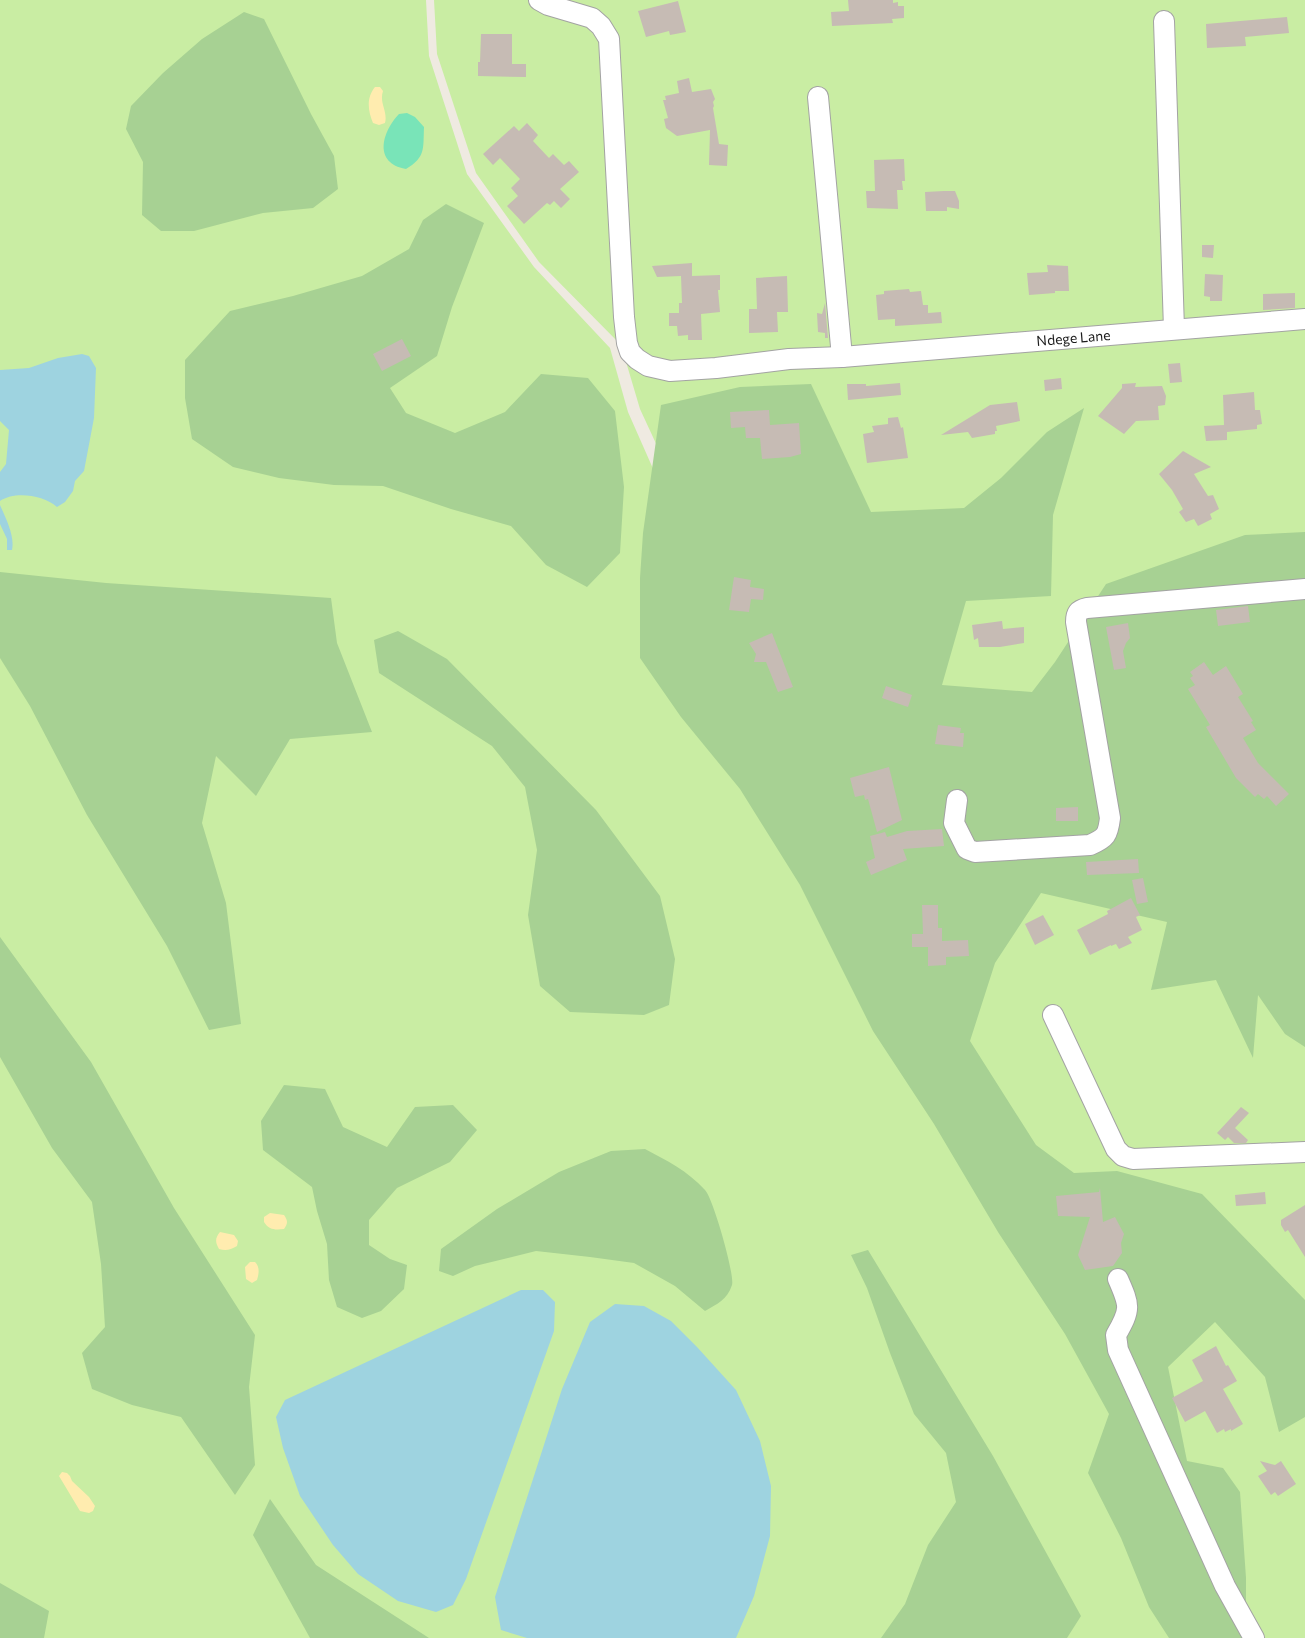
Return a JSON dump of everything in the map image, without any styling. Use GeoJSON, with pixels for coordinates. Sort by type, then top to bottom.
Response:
{"type":"FeatureCollection","features":[{"type":"Feature","properties":{"kind":"street","name":"Ndege Lane"},"geometry":{"type":"LineString","coordinates":[[538,0],[548,5],[592,18],[601,26],[610,40],[627,344],[630,352],[648,366],[670,371],[716,368],[789,359],[842,357],[1305,319]]}},
{"type":"Feature","properties":{"kind":"street"},"geometry":{"type":"LineString","coordinates":[[1164,21],[1174,329]]}},
{"type":"Feature","properties":{"kind":"street"},"geometry":{"type":"LineString","coordinates":[[818,98],[842,357]]}},
{"type":"Feature","properties":{"kind":"street"},"geometry":{"type":"LineString","coordinates":[[956,800],[954,823],[967,849],[975,852],[1090,845],[1103,839],[1109,828],[1110,818],[1076,622],[1076,615],[1080,610],[1305,589]]}},
{"type":"Feature","properties":{"kind":"street"},"geometry":{"type":"LineString","coordinates":[[1053,1015],[1116,1149],[1123,1156],[1133,1159],[1305,1152]]}},
{"type":"Feature","properties":{"kind":"street"},"geometry":{"type":"LineString","coordinates":[[1118,1279],[1128,1301],[1127,1316],[1116,1335],[1118,1350],[1225,1586],[1254,1638]]}},
{"type":"Feature","properties":{"kind":"green space"},"geometry":{"type":"Polygon","coordinates":[[[0,0],[426,0],[429,56],[467,174],[534,267],[610,348],[628,412],[726,634],[1228,1638],[0,1638],[0,0]]]}},
{"type":"Feature","properties":{"kind":"green space"},"geometry":{"type":"Polygon","coordinates":[[[434,0],[1305,0],[1305,1638],[1232,1638],[918,1010],[640,409],[621,345],[539,262],[476,173],[437,54],[434,0]]]}},
{"type":"Feature","properties":{"kind":"green space"},"geometry":{"type":"Polygon","coordinates":[[[244,12],[264,19],[334,156],[338,189],[313,208],[263,213],[194,231],[161,231],[142,215],[143,162],[126,129],[131,106],[163,73],[202,39],[244,12]]]}},
{"type":"Feature","properties":{"kind":"green space"},"geometry":{"type":"Polygon","coordinates":[[[407,113],[415,117],[424,127],[422,152],[417,160],[406,169],[396,166],[389,160],[385,154],[384,146],[388,129],[393,121],[399,114],[407,113]]]}},
{"type":"Feature","properties":{"kind":"green space"},"geometry":{"type":"Polygon","coordinates":[[[446,204],[484,223],[452,307],[437,356],[390,388],[406,413],[455,433],[505,412],[541,374],[588,378],[615,411],[624,487],[620,553],[587,587],[546,565],[511,526],[451,509],[383,486],[334,485],[279,478],[233,467],[192,439],[185,398],[185,360],[230,311],[293,296],[362,276],[409,249],[423,220],[446,204]]]}},
{"type":"Feature","properties":{"kind":"green space"},"geometry":{"type":"Polygon","coordinates":[[[811,384],[871,512],[964,508],[1001,478],[1047,432],[1084,408],[1053,515],[1051,596],[966,601],[942,685],[1032,692],[1055,662],[1106,584],[1245,535],[1305,532],[1305,1047],[1285,1034],[1258,995],[1253,1058],[1216,980],[1151,990],[1167,922],[1041,893],[995,963],[970,1041],[1036,1145],[1074,1173],[1117,1171],[1202,1194],[1305,1300],[1305,1417],[1279,1432],[1265,1377],[1215,1322],[1168,1367],[1187,1461],[1223,1468],[1240,1492],[1246,1578],[1246,1638],[1169,1638],[1149,1607],[1121,1538],[1088,1473],[1109,1414],[1065,1334],[998,1232],[934,1124],[873,1031],[800,885],[740,789],[681,717],[640,658],[640,578],[643,533],[661,405],[740,387],[811,384]]]}},
{"type":"Feature","properties":{"kind":"green space"},"geometry":{"type":"Polygon","coordinates":[[[0,572],[106,583],[331,598],[337,643],[372,732],[290,739],[256,796],[216,756],[202,823],[226,903],[241,1024],[209,1030],[167,946],[87,815],[30,706],[0,658],[0,572]]]}},
{"type":"Feature","properties":{"kind":"green space"},"geometry":{"type":"Polygon","coordinates":[[[398,631],[447,659],[596,810],[660,896],[675,959],[669,1005],[644,1015],[570,1012],[540,986],[528,915],[537,850],[525,787],[492,746],[379,673],[374,640],[398,631]]]}},
{"type":"Feature","properties":{"kind":"green space"},"geometry":{"type":"Polygon","coordinates":[[[0,937],[91,1062],[174,1208],[255,1335],[249,1387],[255,1465],[235,1495],[181,1417],[132,1405],[92,1389],[82,1353],[105,1327],[101,1264],[92,1202],[52,1148],[0,1057],[0,937]]]}},
{"type":"Feature","properties":{"kind":"green space"},"geometry":{"type":"Polygon","coordinates":[[[284,1085],[325,1089],[343,1127],[387,1147],[415,1107],[453,1105],[477,1130],[450,1162],[397,1188],[369,1220],[369,1245],[390,1259],[407,1265],[404,1289],[381,1311],[362,1318],[337,1307],[329,1280],[327,1244],[312,1187],[263,1150],[261,1121],[284,1085]]]}},
{"type":"Feature","properties":{"kind":"green space"},"geometry":{"type":"Polygon","coordinates":[[[645,1149],[684,1172],[698,1183],[709,1196],[723,1237],[732,1278],[730,1290],[714,1306],[705,1311],[675,1286],[634,1263],[590,1257],[536,1251],[475,1266],[453,1276],[439,1271],[441,1249],[497,1209],[559,1172],[611,1151],[645,1149]]]}},
{"type":"Feature","properties":{"kind":"green space"},"geometry":{"type":"Polygon","coordinates":[[[868,1250],[993,1456],[1081,1616],[1067,1638],[881,1638],[905,1604],[928,1545],[956,1502],[946,1453],[914,1414],[867,1288],[851,1255],[868,1250]]]}},
{"type":"Feature","properties":{"kind":"green space"},"geometry":{"type":"Polygon","coordinates":[[[270,1499],[316,1565],[429,1638],[310,1638],[253,1535],[270,1499]]]}},
{"type":"Feature","properties":{"kind":"green space"},"geometry":{"type":"Polygon","coordinates":[[[0,1583],[49,1611],[44,1638],[0,1638],[0,1583]]]}},
{"type":"Feature","properties":{"kind":"sand"},"geometry":{"type":"Polygon","coordinates":[[[375,87],[380,87],[383,91],[382,99],[386,119],[385,123],[379,125],[373,123],[369,109],[370,96],[375,87]]]}},
{"type":"Feature","properties":{"kind":"sand"},"geometry":{"type":"Polygon","coordinates":[[[270,1213],[284,1215],[287,1222],[284,1229],[272,1229],[266,1225],[264,1217],[270,1213]]]}},
{"type":"Feature","properties":{"kind":"sand"},"geometry":{"type":"Polygon","coordinates":[[[220,1232],[234,1235],[238,1241],[237,1246],[228,1250],[219,1249],[216,1240],[220,1232]]]}},
{"type":"Feature","properties":{"kind":"sand"},"geometry":{"type":"Polygon","coordinates":[[[250,1262],[255,1262],[259,1270],[257,1280],[252,1283],[246,1279],[245,1267],[250,1262]]]}},
{"type":"Feature","properties":{"kind":"sand"},"geometry":{"type":"Polygon","coordinates":[[[62,1472],[67,1473],[72,1481],[89,1497],[95,1506],[93,1511],[89,1513],[80,1511],[59,1476],[62,1472]]]}},
{"type":"Feature","properties":{"kind":"water"},"geometry":{"type":"Polygon","coordinates":[[[82,354],[89,356],[96,368],[94,418],[84,471],[75,481],[73,491],[65,502],[57,507],[37,497],[21,495],[0,501],[0,472],[6,464],[9,430],[0,421],[0,370],[29,368],[58,358],[82,354]]]}},
{"type":"Feature","properties":{"kind":"water"},"geometry":{"type":"Polygon","coordinates":[[[0,505],[11,533],[12,550],[7,550],[7,539],[0,524],[0,505]]]}},
{"type":"Feature","properties":{"kind":"water"},"geometry":{"type":"Polygon","coordinates":[[[521,1290],[543,1290],[555,1302],[554,1331],[466,1579],[453,1605],[436,1612],[398,1601],[358,1574],[333,1545],[300,1496],[283,1448],[276,1417],[285,1400],[521,1290]]]}},
{"type":"Feature","properties":{"kind":"water"},"geometry":{"type":"Polygon","coordinates":[[[615,1304],[644,1306],[671,1321],[736,1390],[760,1441],[771,1486],[770,1536],[754,1596],[736,1638],[527,1638],[501,1630],[495,1597],[562,1389],[590,1322],[615,1304]]]}},
{"type":"Feature","properties":{"kind":"building"},"geometry":{"type":"Polygon","coordinates":[[[848,0],[893,0],[893,3],[898,2],[898,6],[904,6],[904,18],[892,19],[893,23],[832,26],[831,12],[849,11],[848,0]]]}},
{"type":"Feature","properties":{"kind":"building"},"geometry":{"type":"Polygon","coordinates":[[[678,1],[686,32],[670,35],[669,31],[646,37],[638,11],[678,1]]]}},
{"type":"Feature","properties":{"kind":"building"},"geometry":{"type":"Polygon","coordinates":[[[1287,17],[1289,33],[1245,37],[1246,46],[1207,48],[1206,24],[1287,17]]]}},
{"type":"Feature","properties":{"kind":"building"},"geometry":{"type":"Polygon","coordinates":[[[481,34],[512,34],[512,64],[526,64],[526,77],[478,76],[481,34]]]}},
{"type":"Feature","properties":{"kind":"building"},"geometry":{"type":"Polygon","coordinates":[[[689,78],[692,92],[711,89],[715,99],[713,108],[719,144],[728,145],[727,166],[709,165],[710,130],[677,136],[666,128],[664,119],[668,118],[663,100],[666,100],[665,96],[679,93],[677,81],[689,78]]]}},
{"type":"Feature","properties":{"kind":"building"},"geometry":{"type":"Polygon","coordinates":[[[527,123],[538,135],[533,141],[549,158],[553,154],[564,165],[569,161],[579,172],[560,189],[570,199],[561,208],[554,201],[550,205],[547,203],[524,224],[507,206],[518,196],[511,188],[520,179],[500,158],[493,165],[483,154],[514,126],[519,131],[527,123]]]}},
{"type":"Feature","properties":{"kind":"building"},"geometry":{"type":"Polygon","coordinates":[[[904,159],[905,181],[902,181],[903,190],[897,190],[898,209],[867,208],[866,191],[875,191],[874,160],[904,159]]]}},
{"type":"Feature","properties":{"kind":"building"},"geometry":{"type":"Polygon","coordinates":[[[955,191],[959,201],[959,209],[947,207],[947,211],[926,211],[925,192],[955,191]]]}},
{"type":"Feature","properties":{"kind":"building"},"geometry":{"type":"Polygon","coordinates":[[[1202,245],[1214,245],[1213,258],[1202,257],[1202,245]]]}},
{"type":"Feature","properties":{"kind":"building"},"geometry":{"type":"Polygon","coordinates":[[[692,263],[692,276],[720,275],[720,290],[718,290],[720,312],[701,314],[702,340],[688,340],[688,335],[678,336],[677,326],[669,326],[669,313],[679,313],[679,303],[682,303],[681,276],[657,277],[652,266],[692,263]]]}},
{"type":"Feature","properties":{"kind":"building"},"geometry":{"type":"Polygon","coordinates":[[[1047,265],[1068,266],[1069,291],[1029,295],[1027,273],[1048,272],[1047,265]]]}},
{"type":"Feature","properties":{"kind":"building"},"geometry":{"type":"Polygon","coordinates":[[[1205,274],[1223,275],[1222,301],[1210,301],[1210,297],[1204,296],[1205,274]]]}},
{"type":"Feature","properties":{"kind":"building"},"geometry":{"type":"Polygon","coordinates":[[[787,276],[788,312],[777,312],[778,332],[749,333],[749,309],[757,309],[756,278],[787,276]]]}},
{"type":"Feature","properties":{"kind":"building"},"geometry":{"type":"Polygon","coordinates":[[[909,289],[910,292],[921,291],[923,305],[928,305],[928,313],[941,312],[942,323],[895,326],[895,319],[878,320],[876,295],[884,294],[884,291],[909,289]]]}},
{"type":"Feature","properties":{"kind":"building"},"geometry":{"type":"Polygon","coordinates":[[[1295,293],[1295,308],[1263,310],[1263,294],[1295,293]]]}},
{"type":"Feature","properties":{"kind":"building"},"geometry":{"type":"Polygon","coordinates":[[[825,303],[828,338],[825,338],[825,333],[818,332],[817,313],[822,314],[825,303]]]}},
{"type":"Feature","properties":{"kind":"building"},"geometry":{"type":"Polygon","coordinates":[[[402,339],[411,356],[382,371],[373,354],[402,339]]]}},
{"type":"Feature","properties":{"kind":"building"},"geometry":{"type":"Polygon","coordinates":[[[1180,363],[1182,382],[1170,383],[1168,364],[1180,363]]]}},
{"type":"Feature","properties":{"kind":"building"},"geometry":{"type":"Polygon","coordinates":[[[1061,378],[1062,389],[1045,391],[1044,380],[1061,378]]]}},
{"type":"Feature","properties":{"kind":"building"},"geometry":{"type":"Polygon","coordinates":[[[900,383],[901,395],[848,400],[847,384],[866,384],[866,386],[900,383]]]}},
{"type":"Feature","properties":{"kind":"building"},"geometry":{"type":"Polygon","coordinates":[[[1136,383],[1135,387],[1162,386],[1166,396],[1165,405],[1158,406],[1159,420],[1136,421],[1124,434],[1098,416],[1122,388],[1122,384],[1136,383]]]}},
{"type":"Feature","properties":{"kind":"building"},"geometry":{"type":"Polygon","coordinates":[[[1254,392],[1255,410],[1260,410],[1262,424],[1257,425],[1257,429],[1227,432],[1227,440],[1206,441],[1204,426],[1224,425],[1223,395],[1254,392]]]}},
{"type":"Feature","properties":{"kind":"building"},"geometry":{"type":"Polygon","coordinates":[[[1017,402],[1020,421],[996,426],[997,431],[995,431],[995,434],[972,438],[968,432],[941,435],[990,405],[1017,402]]]}},
{"type":"Feature","properties":{"kind":"building"},"geometry":{"type":"Polygon","coordinates":[[[769,410],[770,425],[799,423],[801,454],[790,457],[762,459],[760,438],[746,438],[745,427],[731,428],[730,412],[769,410]]]}},
{"type":"Feature","properties":{"kind":"building"},"geometry":{"type":"Polygon","coordinates":[[[898,417],[901,428],[903,427],[908,458],[867,463],[863,434],[874,432],[872,426],[888,424],[888,418],[898,417]]]}},
{"type":"Feature","properties":{"kind":"building"},"geometry":{"type":"Polygon","coordinates":[[[1183,451],[1211,467],[1194,474],[1208,496],[1213,495],[1219,509],[1210,514],[1212,519],[1198,526],[1194,519],[1186,522],[1179,512],[1183,509],[1172,490],[1159,474],[1183,451]]]}},
{"type":"Feature","properties":{"kind":"building"},"geometry":{"type":"Polygon","coordinates":[[[734,577],[751,580],[750,587],[764,589],[763,600],[751,599],[749,612],[729,610],[734,577]]]}},
{"type":"Feature","properties":{"kind":"building"},"geometry":{"type":"Polygon","coordinates":[[[1248,606],[1250,622],[1218,626],[1216,610],[1248,606]]]}},
{"type":"Feature","properties":{"kind":"building"},"geometry":{"type":"Polygon","coordinates":[[[1002,621],[1003,629],[1024,627],[1024,643],[1000,647],[979,647],[978,638],[974,640],[972,625],[1002,621]]]}},
{"type":"Feature","properties":{"kind":"building"},"geometry":{"type":"Polygon","coordinates":[[[1128,623],[1130,638],[1123,651],[1126,668],[1114,670],[1106,627],[1128,623]]]}},
{"type":"Feature","properties":{"kind":"building"},"geometry":{"type":"Polygon","coordinates":[[[772,633],[793,687],[778,692],[766,662],[754,662],[756,654],[749,643],[772,633]]]}},
{"type":"Feature","properties":{"kind":"building"},"geometry":{"type":"Polygon","coordinates":[[[1204,662],[1213,675],[1226,666],[1243,694],[1238,697],[1253,721],[1251,722],[1256,730],[1243,738],[1258,763],[1289,794],[1276,806],[1267,796],[1264,799],[1258,794],[1255,797],[1236,778],[1206,727],[1210,725],[1188,689],[1195,685],[1190,678],[1193,676],[1190,672],[1204,662]]]}},
{"type":"Feature","properties":{"kind":"building"},"geometry":{"type":"Polygon","coordinates":[[[886,686],[912,695],[908,707],[882,698],[886,686]]]}},
{"type":"Feature","properties":{"kind":"building"},"geometry":{"type":"Polygon","coordinates":[[[938,725],[961,728],[960,733],[964,733],[963,747],[935,744],[938,725]]]}},
{"type":"Feature","properties":{"kind":"building"},"geometry":{"type":"Polygon","coordinates":[[[889,767],[902,820],[877,832],[868,799],[865,800],[864,795],[855,797],[850,778],[889,767]]]}},
{"type":"Feature","properties":{"kind":"building"},"geometry":{"type":"Polygon","coordinates":[[[1078,807],[1078,821],[1056,821],[1056,808],[1078,807]]]}},
{"type":"Feature","properties":{"kind":"building"},"geometry":{"type":"Polygon","coordinates":[[[942,829],[944,846],[903,849],[907,860],[871,875],[866,862],[875,858],[870,836],[885,832],[887,837],[907,831],[942,829]]]}},
{"type":"Feature","properties":{"kind":"building"},"geometry":{"type":"Polygon","coordinates":[[[1138,859],[1139,873],[1087,875],[1086,862],[1138,859]]]}},
{"type":"Feature","properties":{"kind":"building"},"geometry":{"type":"Polygon","coordinates":[[[1143,878],[1148,902],[1137,904],[1132,880],[1143,878]]]}},
{"type":"Feature","properties":{"kind":"building"},"geometry":{"type":"Polygon","coordinates":[[[1131,898],[1140,915],[1136,917],[1142,930],[1128,937],[1132,943],[1119,949],[1116,944],[1111,945],[1090,955],[1077,930],[1108,914],[1107,911],[1131,898]]]}},
{"type":"Feature","properties":{"kind":"building"},"geometry":{"type":"Polygon","coordinates":[[[922,905],[938,905],[938,928],[942,928],[942,941],[968,940],[969,956],[946,957],[946,965],[928,966],[928,947],[912,947],[912,934],[923,934],[922,905]]]}},
{"type":"Feature","properties":{"kind":"building"},"geometry":{"type":"Polygon","coordinates":[[[1043,915],[1054,935],[1035,945],[1025,924],[1043,915]]]}},
{"type":"Feature","properties":{"kind":"building"},"geometry":{"type":"Polygon","coordinates":[[[1241,1107],[1249,1113],[1235,1128],[1248,1140],[1246,1143],[1234,1143],[1228,1137],[1225,1140],[1217,1133],[1241,1107]]]}},
{"type":"Feature","properties":{"kind":"building"},"geometry":{"type":"Polygon","coordinates":[[[1100,1188],[1103,1222],[1115,1217],[1124,1234],[1121,1243],[1122,1253],[1113,1266],[1085,1270],[1078,1255],[1090,1217],[1058,1216],[1056,1196],[1099,1192],[1100,1188]]]}},
{"type":"Feature","properties":{"kind":"building"},"geometry":{"type":"Polygon","coordinates":[[[1265,1192],[1266,1204],[1236,1206],[1235,1195],[1265,1192]]]}},
{"type":"Feature","properties":{"kind":"building"},"geometry":{"type":"Polygon","coordinates":[[[1305,1205],[1305,1257],[1288,1230],[1285,1232],[1281,1225],[1281,1220],[1305,1205]]]}},
{"type":"Feature","properties":{"kind":"building"},"geometry":{"type":"Polygon","coordinates":[[[1216,1346],[1226,1366],[1228,1365],[1237,1381],[1223,1389],[1243,1424],[1231,1431],[1231,1429],[1225,1432],[1224,1429],[1217,1433],[1205,1411],[1185,1422],[1172,1398],[1203,1381],[1192,1360],[1216,1346]]]}},
{"type":"Feature","properties":{"kind":"building"},"geometry":{"type":"Polygon","coordinates":[[[1260,1461],[1275,1465],[1281,1461],[1296,1484],[1278,1496],[1275,1492],[1271,1495],[1258,1476],[1267,1471],[1260,1461]]]}}]}
